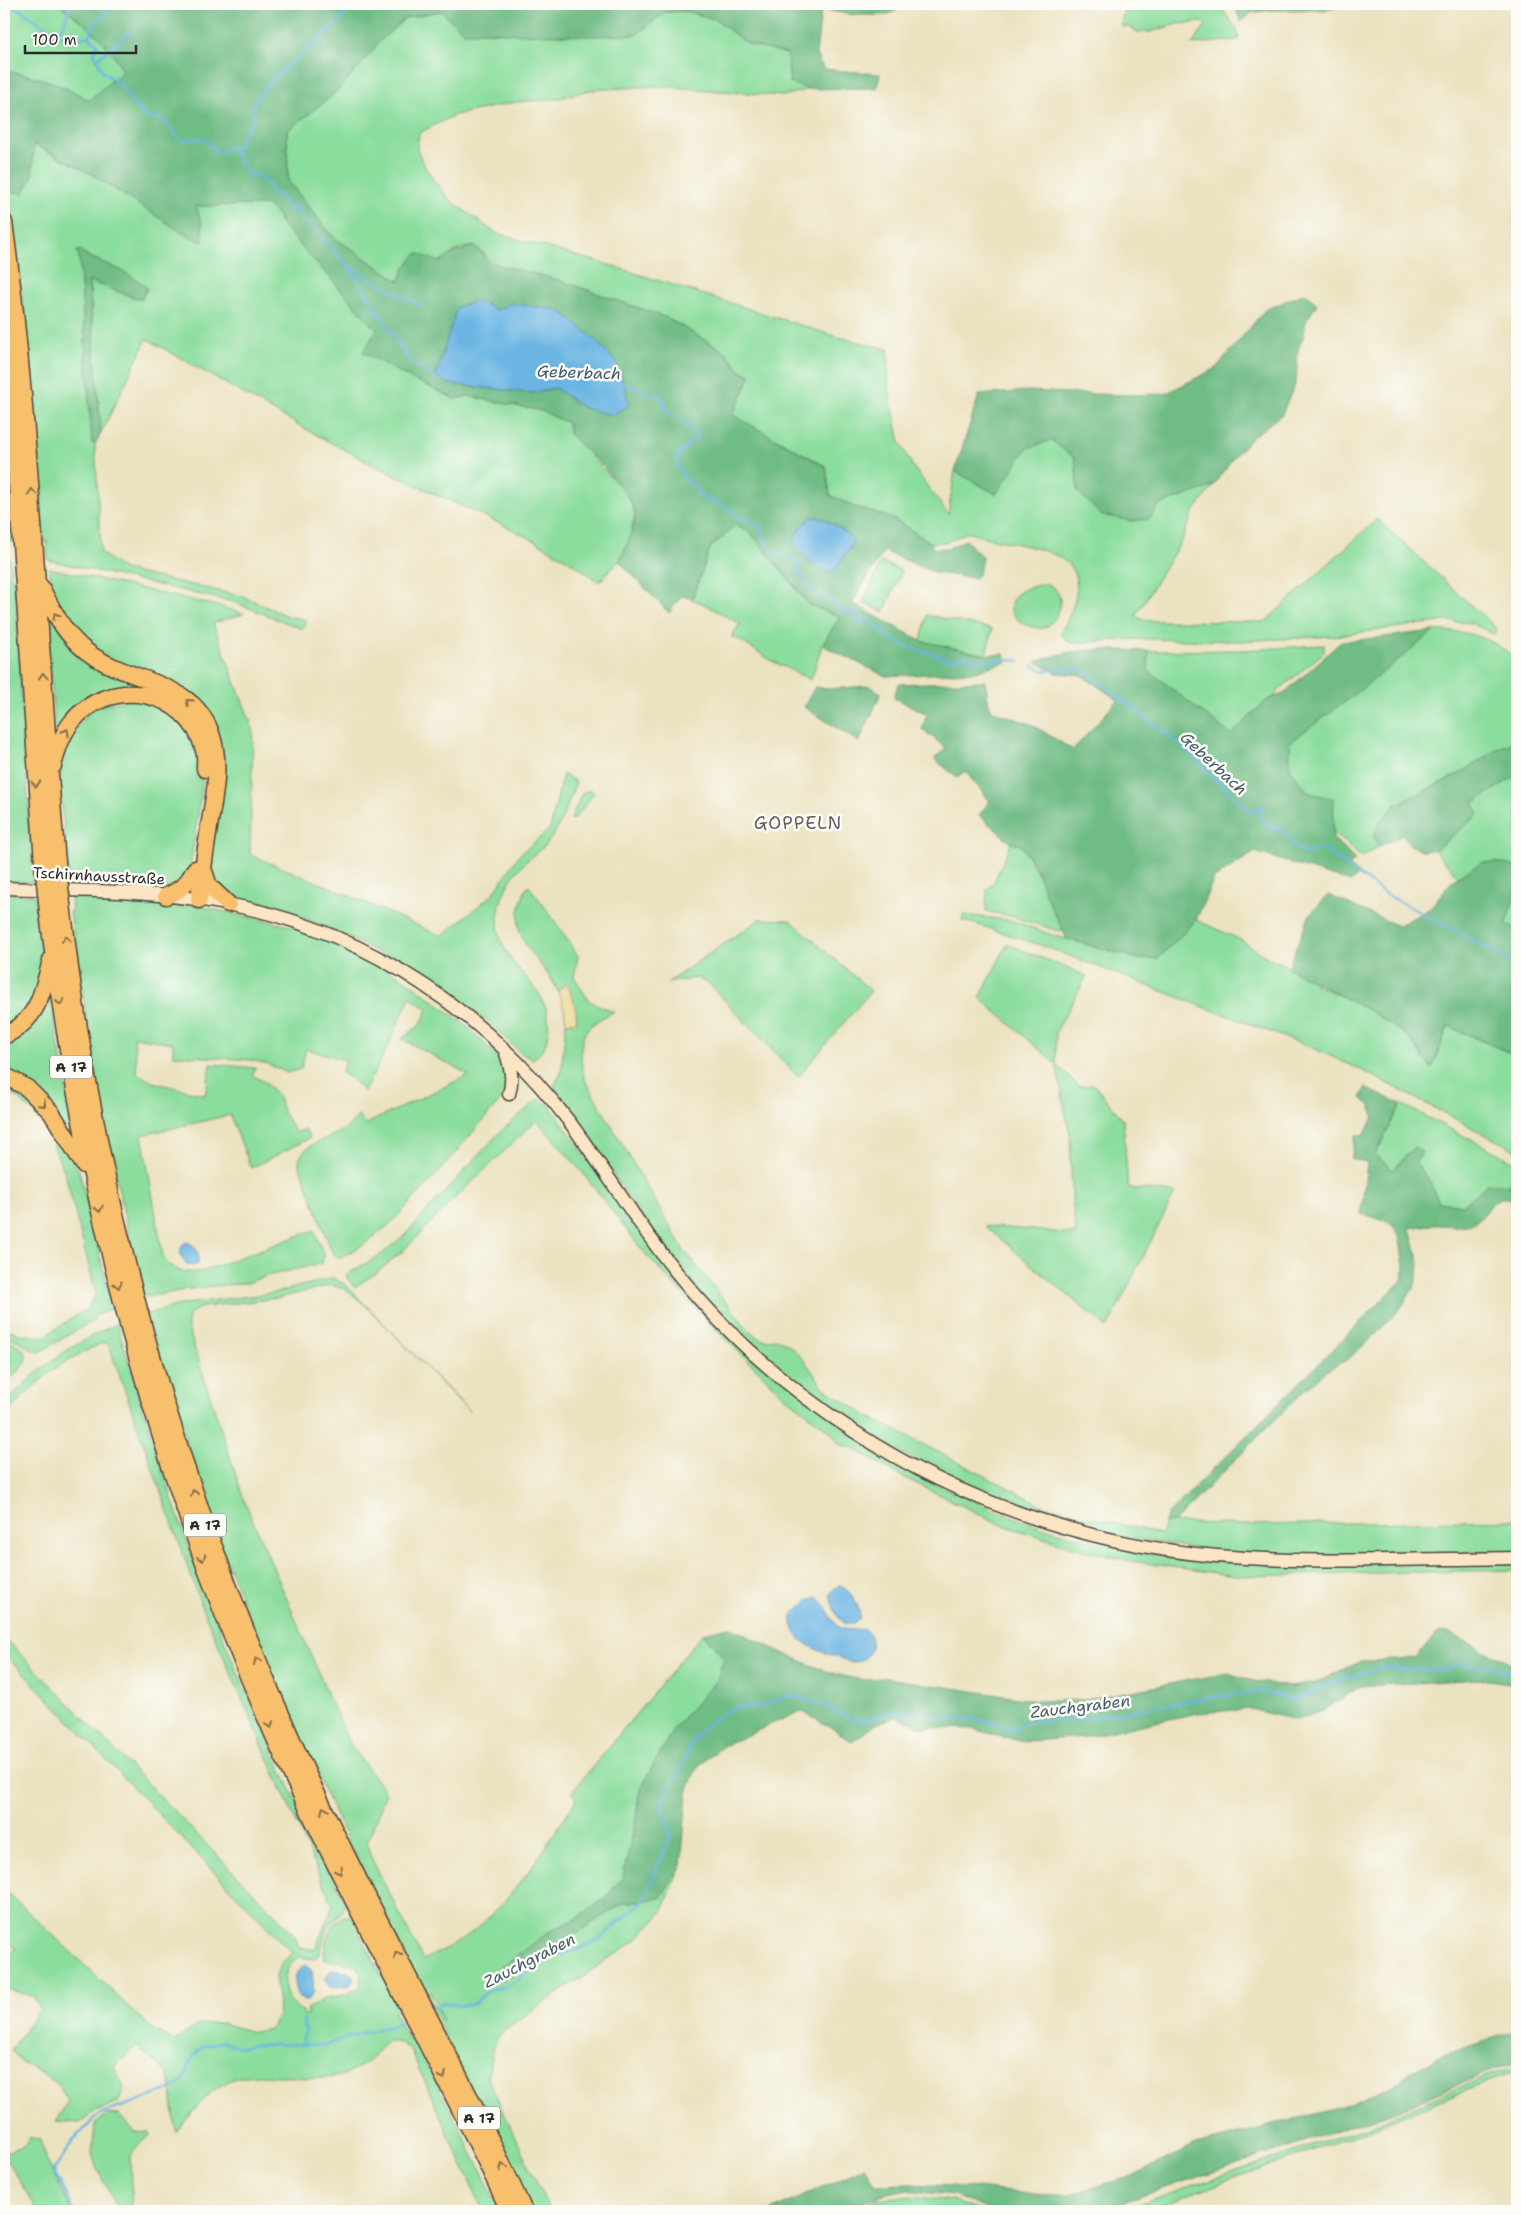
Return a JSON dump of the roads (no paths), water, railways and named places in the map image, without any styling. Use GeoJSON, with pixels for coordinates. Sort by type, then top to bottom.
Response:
{"type":"FeatureCollection","features":[{"type":"Feature","properties":{"kind":"highway","name":"A 17"},"geometry":{"type":"LineString","coordinates":[[4,223],[24,390],[28,541]]}},
{"type":"Feature","properties":{"kind":"highway","name":"A 17"},"geometry":{"type":"LineString","coordinates":[[4,333],[32,578],[49,777],[50,862]]}},
{"type":"Feature","properties":{"kind":"highway","name":"A 17"},"geometry":{"type":"LineString","coordinates":[[32,578],[50,862],[55,912],[104,1168],[139,1316],[193,1491],[246,1635],[294,1745],[413,2001]]}},
{"type":"Feature","properties":{"kind":"highway"},"geometry":{"type":"LineString","coordinates":[[32,578],[67,632],[86,651],[109,664],[168,687],[187,699],[205,721],[216,749],[216,785],[199,867],[189,882],[178,892],[166,896]]}},
{"type":"Feature","properties":{"kind":"highway"},"geometry":{"type":"LineString","coordinates":[[49,777],[59,744],[65,732],[81,712],[94,703],[118,694],[134,693],[148,694],[171,704],[192,723],[204,751],[205,791],[196,899]]}},
{"type":"Feature","properties":{"kind":"highway"},"geometry":{"type":"LineString","coordinates":[[199,867],[215,894],[228,904]]}},
{"type":"Feature","properties":{"kind":"highway","name":"A 17"},"geometry":{"type":"LineString","coordinates":[[55,912],[53,954],[75,1092],[92,1179],[148,1397],[180,1497],[218,1601],[278,1744],[524,2211]]}},
{"type":"Feature","properties":{"kind":"highway"},"geometry":{"type":"LineString","coordinates":[[4,1036],[16,1030],[31,1016],[42,994],[53,954]]}},
{"type":"Feature","properties":{"kind":"highway"},"geometry":{"type":"LineString","coordinates":[[4,1075],[28,1088],[51,1112],[73,1144],[92,1179]]}},
{"type":"Feature","properties":{"kind":"highway","name":"A 17"},"geometry":{"type":"LineString","coordinates":[[427,2029],[509,2211]]}},
{"type":"Feature","properties":{"kind":"main road","name":"Tschirnhausstraße"},"geometry":{"type":"LineString","coordinates":[[4,888],[166,896],[228,904],[294,921],[363,949],[389,963],[451,1004],[474,1022],[524,1068],[560,1110],[674,1269],[705,1305],[754,1354],[855,1432],[920,1470],[992,1503],[1073,1530],[1129,1543],[1191,1553],[1244,1558],[1283,1559],[1517,1558]]}},
{"type":"Feature","properties":{"kind":"main road"},"geometry":{"type":"LineString","coordinates":[[505,1050],[512,1073],[512,1085],[509,1094]]}},
{"type":"Feature","properties":{"kind":"water"},"geometry":{"type":"Polygon","coordinates":[[[479,301],[497,310],[510,303],[559,310],[591,336],[615,361],[624,383],[629,405],[612,415],[584,408],[555,388],[531,393],[449,384],[436,376],[457,307],[479,301]]]}},
{"type":"Feature","properties":{"kind":"water"},"geometry":{"type":"Polygon","coordinates":[[[811,517],[828,521],[853,540],[851,547],[834,571],[829,573],[814,565],[794,545],[795,535],[811,517]]]}},
{"type":"Feature","properties":{"kind":"water"},"geometry":{"type":"Polygon","coordinates":[[[186,1242],[195,1247],[199,1256],[198,1264],[194,1266],[185,1263],[180,1253],[182,1245],[186,1242]]]}},
{"type":"Feature","properties":{"kind":"water"},"geometry":{"type":"Polygon","coordinates":[[[840,1586],[852,1595],[857,1604],[860,1618],[854,1623],[848,1624],[839,1618],[833,1606],[830,1594],[835,1588],[840,1586]]]}},
{"type":"Feature","properties":{"kind":"water"},"geometry":{"type":"Polygon","coordinates":[[[818,1597],[832,1619],[842,1629],[867,1631],[871,1649],[864,1659],[850,1662],[820,1651],[802,1641],[796,1634],[792,1615],[808,1600],[818,1597]]]}},
{"type":"Feature","properties":{"kind":"water"},"geometry":{"type":"Polygon","coordinates":[[[306,1965],[312,1971],[314,1991],[310,1998],[304,2001],[297,1993],[294,1982],[298,1972],[306,1965]]]}},
{"type":"Feature","properties":{"kind":"water"},"geometry":{"type":"Polygon","coordinates":[[[331,1970],[348,1972],[353,1976],[353,1981],[349,1986],[330,1987],[326,1982],[326,1977],[331,1970]]]}},
{"type":"Feature","properties":{"kind":"waterway","name":"Geberbach"},"geometry":{"type":"LineString","coordinates":[[4,4],[21,10],[56,35],[71,41],[89,36],[98,45],[94,53],[103,72],[122,86],[136,107],[148,118],[162,119],[178,137],[186,141],[190,139],[203,140],[216,152],[222,152],[225,148],[232,149],[249,177],[259,175],[268,184],[272,194],[280,195],[289,211],[300,207],[299,216],[315,229],[351,270],[409,360],[438,380],[445,380]]}},
{"type":"Feature","properties":{"kind":"waterway"},"geometry":{"type":"LineString","coordinates":[[56,35],[63,26],[71,4]]}},
{"type":"Feature","properties":{"kind":"waterway","name":"Geberbach"},"geometry":{"type":"LineString","coordinates":[[232,149],[240,144],[242,134],[249,127],[253,119],[254,102],[271,81],[357,4]]}},
{"type":"Feature","properties":{"kind":"waterway"},"geometry":{"type":"LineString","coordinates":[[1239,4],[1249,4]]}},
{"type":"Feature","properties":{"kind":"waterway"},"geometry":{"type":"LineString","coordinates":[[90,35],[95,21],[111,8]]}},
{"type":"Feature","properties":{"kind":"waterway"},"geometry":{"type":"LineString","coordinates":[[97,59],[131,31]]}},
{"type":"Feature","properties":{"kind":"waterway"},"geometry":{"type":"LineString","coordinates":[[345,262],[373,281],[421,306]]}},
{"type":"Feature","properties":{"kind":"waterway","name":"Geberbach"},"geometry":{"type":"LineString","coordinates":[[623,383],[638,388],[649,395],[655,394],[666,402],[663,407],[686,424],[688,429],[698,435],[677,456],[678,466],[682,474],[687,481],[696,487],[698,496],[728,508],[739,517],[755,523],[765,533],[763,539],[774,553],[790,557],[799,563],[797,568],[808,585],[814,591],[833,602],[840,610],[848,613],[854,611],[856,614],[853,617],[857,622],[867,618],[897,642],[946,659],[964,656],[977,660],[1019,661]]}},
{"type":"Feature","properties":{"kind":"waterway","name":"Geberbach"},"geometry":{"type":"LineString","coordinates":[[1033,666],[1044,671],[1065,669],[1086,671],[1185,749],[1249,812],[1263,807],[1260,820],[1271,829],[1281,829],[1295,846],[1304,853],[1323,849],[1384,893],[1517,964]]}},
{"type":"Feature","properties":{"kind":"waterway","name":"Zauchgraben"},"geometry":{"type":"LineString","coordinates":[[431,2008],[444,2002],[463,2006],[474,2004],[483,1995],[493,1989],[506,1987],[552,1957],[579,1949],[601,1938],[643,1901],[671,1835],[662,1805],[667,1790],[680,1770],[690,1745],[706,1725],[734,1707],[755,1708],[790,1695],[829,1707],[850,1719],[867,1720],[894,1711],[992,1722],[1010,1730],[1029,1722],[1068,1721],[1219,1696],[1260,1692],[1295,1700],[1339,1680],[1379,1668],[1448,1670],[1454,1663],[1517,1672]]}},
{"type":"Feature","properties":{"kind":"waterway"},"geometry":{"type":"LineString","coordinates":[[301,2045],[306,2029],[303,2027],[304,2019]]}},
{"type":"Feature","properties":{"kind":"waterway","name":"Zauchgraben"},"geometry":{"type":"LineString","coordinates":[[74,2211],[61,2183],[55,2178],[54,2170],[73,2140],[100,2114],[173,2089],[183,2081],[191,2060],[206,2045],[223,2042],[240,2047],[275,2044],[326,2045],[357,2034],[393,2026],[408,2019]]}},
{"type":"Feature","properties":{"kind":"district","name":"GOPPELN"},"geometry":{"type":"Point","coordinates":[798,823]}}]}
